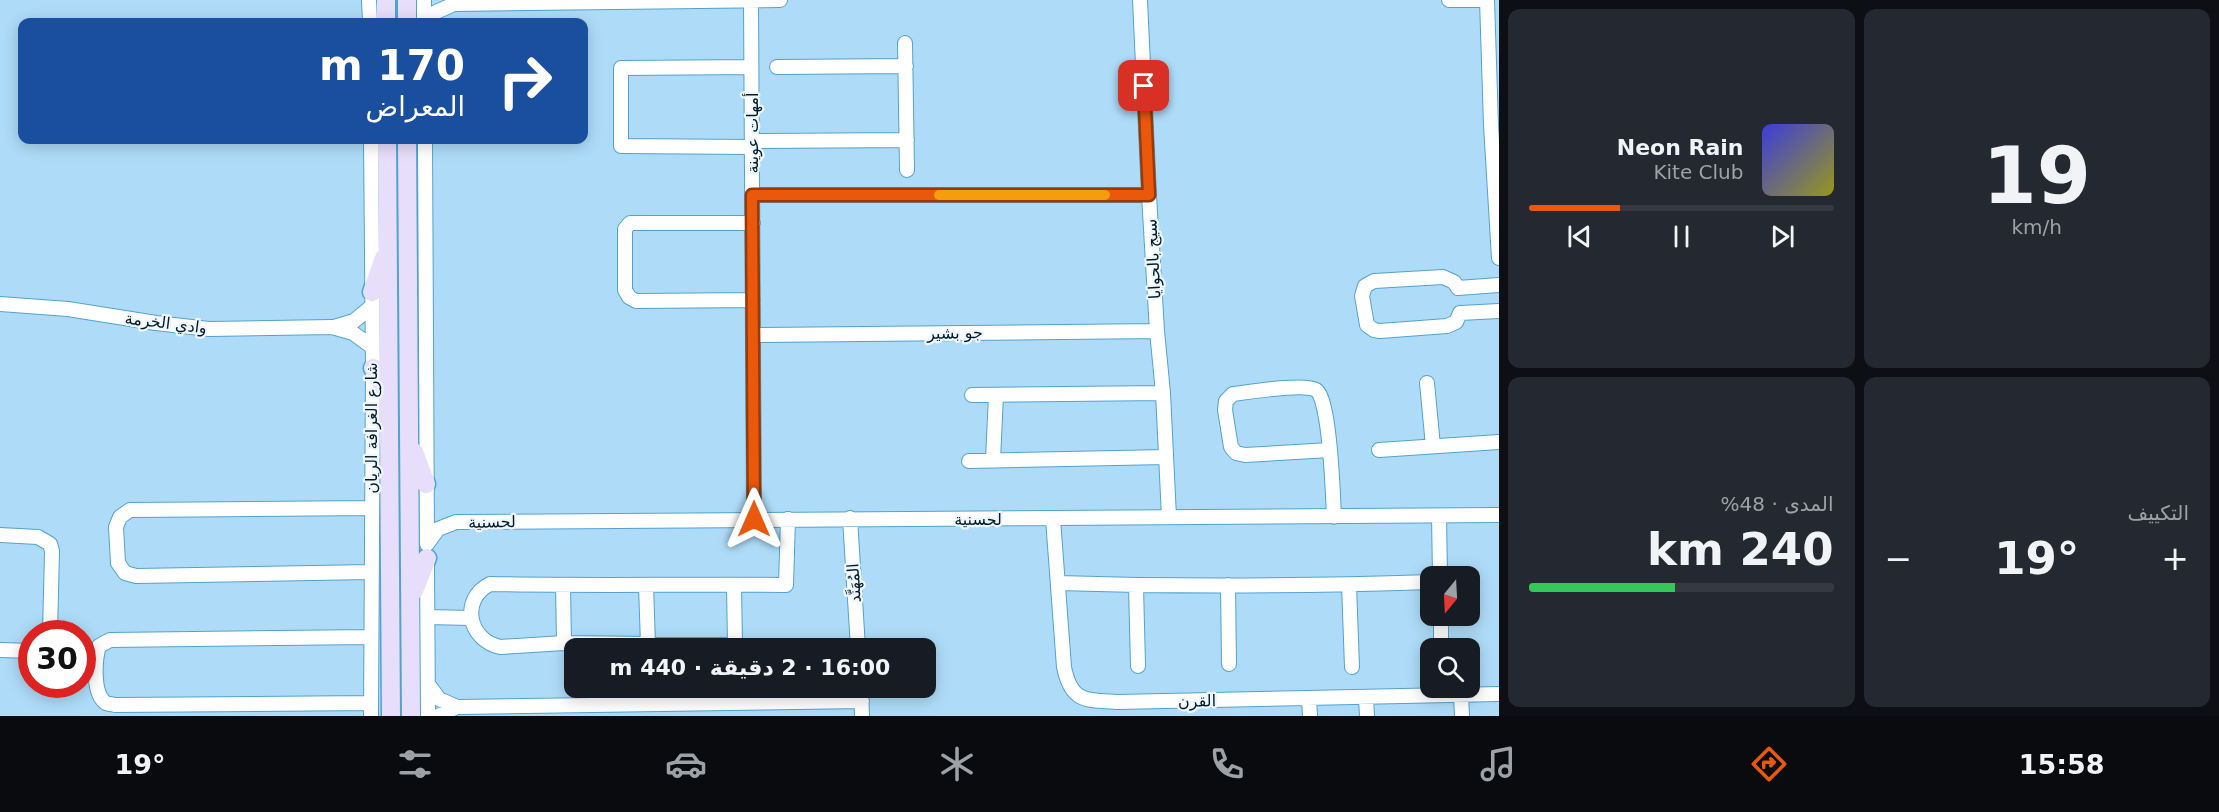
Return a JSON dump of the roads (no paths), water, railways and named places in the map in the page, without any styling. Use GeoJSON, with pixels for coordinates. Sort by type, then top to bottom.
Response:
{"type":"FeatureCollection","features":[{"type":"Feature","properties":{"kind":"main road"},"geometry":{"type":"LineString","coordinates":[[386,0],[387,18]]}},
{"type":"Feature","properties":{"kind":"main road"},"geometry":{"type":"LineString","coordinates":[[407,0],[407,18]]}},
{"type":"Feature","properties":{"kind":"main road","name":"شارع الغرافة الريان"},"geometry":{"type":"LineString","coordinates":[[387,144],[391,716]]}},
{"type":"Feature","properties":{"kind":"main road"},"geometry":{"type":"LineString","coordinates":[[407,144],[411,716]]}},
{"type":"Feature","properties":{"kind":"main road"},"geometry":{"type":"LineString","coordinates":[[371,300],[388,248]]}},
{"type":"Feature","properties":{"kind":"main road"},"geometry":{"type":"LineString","coordinates":[[373,368],[390,398]]}},
{"type":"Feature","properties":{"kind":"main road"},"geometry":{"type":"LineString","coordinates":[[409,442],[426,492]]}},
{"type":"Feature","properties":{"kind":"main road"},"geometry":{"type":"LineString","coordinates":[[410,601],[427,551]]}},
{"type":"Feature","properties":{"kind":"street"},"geometry":{"type":"LineString","coordinates":[[369,0],[370,18]]}},
{"type":"Feature","properties":{"kind":"street"},"geometry":{"type":"LineString","coordinates":[[424,0],[425,18]]}},
{"type":"Feature","properties":{"kind":"street","name":"أمهات عوينة"},"geometry":{"type":"LineString","coordinates":[[751,0],[754,519]]}},
{"type":"Feature","properties":{"kind":"street"},"geometry":{"type":"LineString","coordinates":[[429,18],[448,2],[780,0]]}},
{"type":"Feature","properties":{"kind":"street","name":"سيج بالحوايا"},"geometry":{"type":"LineString","coordinates":[[1140,0],[1149,195],[1169,517]]}},
{"type":"Feature","properties":{"kind":"street"},"geometry":{"type":"LineString","coordinates":[[1449,0],[1487,0],[1499,258]]}},
{"type":"Feature","properties":{"kind":"street"},"geometry":{"type":"LineString","coordinates":[[905,43],[907,170]]}},
{"type":"Feature","properties":{"kind":"street"},"geometry":{"type":"LineString","coordinates":[[777,67],[906,66]]}},
{"type":"Feature","properties":{"kind":"street"},"geometry":{"type":"LineString","coordinates":[[751,67],[621,68],[621,146],[907,140]]}},
{"type":"Feature","properties":{"kind":"street","name":"شارع الغرافة الريان"},"geometry":{"type":"LineString","coordinates":[[370,144],[373,368],[371,710]]}},
{"type":"Feature","properties":{"kind":"street"},"geometry":{"type":"LineString","coordinates":[[425,144],[428,716]]}},
{"type":"Feature","properties":{"kind":"street"},"geometry":{"type":"LineString","coordinates":[[752,195],[1149,195]]}},
{"type":"Feature","properties":{"kind":"street"},"geometry":{"type":"LineString","coordinates":[[753,223],[630,224],[625,229],[625,290],[629,297],[636,301],[753,300]]}},
{"type":"Feature","properties":{"kind":"street"},"geometry":{"type":"LineString","coordinates":[[1443,277],[1454,282],[1458,288],[1460,313],[1456,322],[1447,326],[1380,332],[1367,325],[1362,296],[1365,286],[1374,281],[1443,277]]}},
{"type":"Feature","properties":{"kind":"street"},"geometry":{"type":"LineString","coordinates":[[1458,288],[1499,285]]}},
{"type":"Feature","properties":{"kind":"street","name":"وادي الخرمة"},"geometry":{"type":"LineString","coordinates":[[0,304],[68,309],[209,329],[332,327],[354,321],[371,300]]}},
{"type":"Feature","properties":{"kind":"street"},"geometry":{"type":"LineString","coordinates":[[1460,313],[1499,311]]}},
{"type":"Feature","properties":{"kind":"street","name":"وادي الخرمة"},"geometry":{"type":"LineString","coordinates":[[332,327],[353,333],[371,346]]}},
{"type":"Feature","properties":{"kind":"street","name":"جو بشير"},"geometry":{"type":"LineString","coordinates":[[753,335],[1157,331]]}},
{"type":"Feature","properties":{"kind":"street"},"geometry":{"type":"LineString","coordinates":[[1427,383],[1432,446]]}},
{"type":"Feature","properties":{"kind":"street"},"geometry":{"type":"LineString","coordinates":[[1330,450],[1245,455],[1236,453],[1231,447],[1225,410],[1226,401],[1233,394],[1300,387],[1316,390],[1323,398],[1330,450],[1334,517]]}},
{"type":"Feature","properties":{"kind":"street"},"geometry":{"type":"LineString","coordinates":[[972,396],[1163,393]]}},
{"type":"Feature","properties":{"kind":"street"},"geometry":{"type":"LineString","coordinates":[[993,460],[996,395]]}},
{"type":"Feature","properties":{"kind":"street"},"geometry":{"type":"LineString","coordinates":[[1379,450],[1499,442]]}},
{"type":"Feature","properties":{"kind":"street"},"geometry":{"type":"LineString","coordinates":[[969,461],[1166,457]]}},
{"type":"Feature","properties":{"kind":"street","name":"لحسنية"},"geometry":{"type":"LineString","coordinates":[[426,492],[437,514],[456,522]]}},
{"type":"Feature","properties":{"kind":"street"},"geometry":{"type":"LineString","coordinates":[[371,508],[130,510],[120,517],[116,527],[118,563],[125,573],[136,576],[371,572]]}},
{"type":"Feature","properties":{"kind":"street","name":"لحسنية"},"geometry":{"type":"LineString","coordinates":[[427,551],[438,529],[456,522],[1499,515]]}},
{"type":"Feature","properties":{"kind":"street"},"geometry":{"type":"LineString","coordinates":[[1439,516],[1440,566]]}},
{"type":"Feature","properties":{"kind":"street","name":"المُهَنَّد"},"geometry":{"type":"LineString","coordinates":[[850,518],[857,638]]}},
{"type":"Feature","properties":{"kind":"street"},"geometry":{"type":"LineString","coordinates":[[563,585],[564,643],[500,646],[490,645],[478,635],[471,618],[473,602],[479,590],[490,584],[787,585],[788,519]]}},
{"type":"Feature","properties":{"kind":"street","name":"القرن"},"geometry":{"type":"LineString","coordinates":[[1053,519],[1064,667],[1070,687],[1083,699],[1117,709],[1309,699],[1420,696]]}},
{"type":"Feature","properties":{"kind":"street"},"geometry":{"type":"LineString","coordinates":[[0,536],[38,537],[50,544],[52,551],[50,620]]}},
{"type":"Feature","properties":{"kind":"street"},"geometry":{"type":"LineString","coordinates":[[1058,583],[1136,586],[1420,582]]}},
{"type":"Feature","properties":{"kind":"street"},"geometry":{"type":"LineString","coordinates":[[646,585],[648,638]]}},
{"type":"Feature","properties":{"kind":"street"},"geometry":{"type":"LineString","coordinates":[[734,585],[735,638]]}},
{"type":"Feature","properties":{"kind":"street"},"geometry":{"type":"LineString","coordinates":[[1228,585],[1229,664]]}},
{"type":"Feature","properties":{"kind":"street"},"geometry":{"type":"LineString","coordinates":[[1349,585],[1352,667]]}},
{"type":"Feature","properties":{"kind":"street"},"geometry":{"type":"LineString","coordinates":[[1136,586],[1138,666]]}},
{"type":"Feature","properties":{"kind":"street"},"geometry":{"type":"LineString","coordinates":[[428,617],[471,618]]}},
{"type":"Feature","properties":{"kind":"street"},"geometry":{"type":"LineString","coordinates":[[371,637],[110,640],[99,646],[95,658],[97,692],[105,702],[115,705],[371,710]]}},
{"type":"Feature","properties":{"kind":"street"},"geometry":{"type":"LineString","coordinates":[[0,650],[18,651]]}},
{"type":"Feature","properties":{"kind":"street"},"geometry":{"type":"LineString","coordinates":[[428,684],[439,699],[457,707],[550,711],[698,710],[820,698]]}},
{"type":"Feature","properties":{"kind":"street","name":"القرن"},"geometry":{"type":"LineString","coordinates":[[1480,694],[1499,694]]}},
{"type":"Feature","properties":{"kind":"street"},"geometry":{"type":"LineString","coordinates":[[861,698],[862,716]]}},
{"type":"Feature","properties":{"kind":"street"},"geometry":{"type":"LineString","coordinates":[[1366,698],[1367,716]]}},
{"type":"Feature","properties":{"kind":"street"},"geometry":{"type":"LineString","coordinates":[[1461,698],[1462,716]]}},
{"type":"Feature","properties":{"kind":"street"},"geometry":{"type":"LineString","coordinates":[[1309,699],[1310,716]]}},
{"type":"Feature","properties":{"kind":"street"},"geometry":{"type":"LineString","coordinates":[[438,716],[457,707]]}}]}
